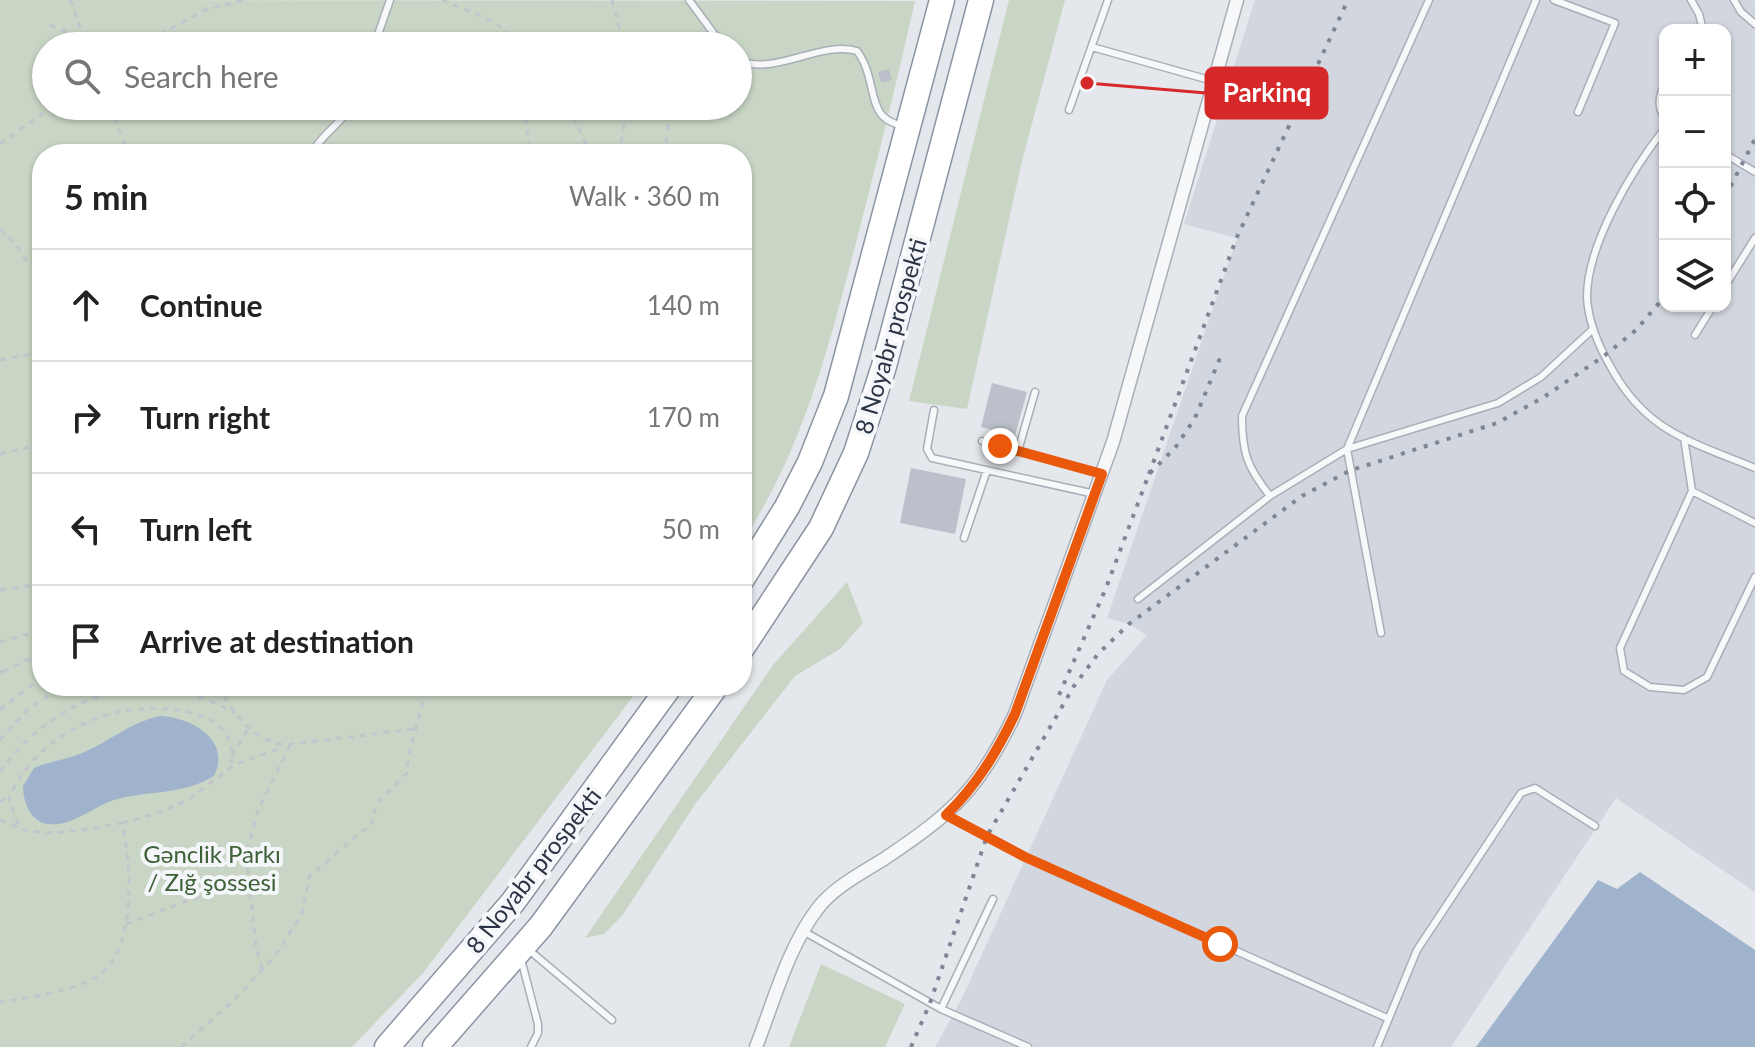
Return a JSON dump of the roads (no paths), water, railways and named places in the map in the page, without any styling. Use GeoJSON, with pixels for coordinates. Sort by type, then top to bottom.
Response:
{"type":"FeatureCollection","features":[{"type":"Feature","properties":{"kind":"highway","name":"8 Noyabr prospekti"},"geometry":{"type":"LineString","coordinates":[[752,633],[821,528],[856,453],[884,366],[981,0]]}},
{"type":"Feature","properties":{"kind":"highway","name":"8 Noyabr prospekti"},"geometry":{"type":"LineString","coordinates":[[752,563],[787,507],[810,462],[836,396],[939,3]]}},
{"type":"Feature","properties":{"kind":"highway","name":"8 Noyabr prospekti"},"geometry":{"type":"LineString","coordinates":[[387,1047],[513,902],[663,696]]}},
{"type":"Feature","properties":{"kind":"highway","name":"8 Noyabr prospekti"},"geometry":{"type":"LineString","coordinates":[[435,1047],[522,950],[709,696]]}},
{"type":"Feature","properties":{"kind":"street"},"geometry":{"type":"LineString","coordinates":[[756,1047],[803,931],[820,905],[845,884],[946,815],[968,793],[1005,735],[1095,494],[1131,383],[1237,0]]}},
{"type":"Feature","properties":{"kind":"lane"},"geometry":{"type":"LineString","coordinates":[[379,32],[390,0]]}},
{"type":"Feature","properties":{"kind":"lane"},"geometry":{"type":"LineString","coordinates":[[689,0],[713,32]]}},
{"type":"Feature","properties":{"kind":"lane"},"geometry":{"type":"LineString","coordinates":[[1069,110],[1108,0]]}},
{"type":"Feature","properties":{"kind":"lane"},"geometry":{"type":"LineString","coordinates":[[1270,496],[1254,475],[1242,445],[1242,416],[1429,0]]}},
{"type":"Feature","properties":{"kind":"lane"},"geometry":{"type":"LineString","coordinates":[[1381,633],[1347,449],[1536,0]]}},
{"type":"Feature","properties":{"kind":"lane"},"geometry":{"type":"LineString","coordinates":[[1554,0],[1615,23],[1578,112]]}},
{"type":"Feature","properties":{"kind":"lane"},"geometry":{"type":"LineString","coordinates":[[1691,0],[1702,24]]}},
{"type":"Feature","properties":{"kind":"lane"},"geometry":{"type":"LineString","coordinates":[[1734,0],[1741,12],[1755,24]]}},
{"type":"Feature","properties":{"kind":"lane"},"geometry":{"type":"LineString","coordinates":[[1092,47],[1213,81]]}},
{"type":"Feature","properties":{"kind":"lane"},"geometry":{"type":"LineString","coordinates":[[752,62],[764,64],[842,50],[857,51],[868,71],[882,117],[907,128]]}},
{"type":"Feature","properties":{"kind":"lane"},"geometry":{"type":"LineString","coordinates":[[316,144],[341,120]]}},
{"type":"Feature","properties":{"kind":"lane"},"geometry":{"type":"LineString","coordinates":[[1659,136],[1641,159],[1599,240],[1587,298],[1593,329],[1619,382],[1639,407],[1684,438],[1755,468]]}},
{"type":"Feature","properties":{"kind":"lane"},"geometry":{"type":"LineString","coordinates":[[1731,158],[1755,172]]}},
{"type":"Feature","properties":{"kind":"lane"},"geometry":{"type":"LineString","coordinates":[[1731,276],[1755,238]]}},
{"type":"Feature","properties":{"kind":"lane"},"geometry":{"type":"LineString","coordinates":[[1695,335],[1709,312]]}},
{"type":"Feature","properties":{"kind":"lane"},"geometry":{"type":"LineString","coordinates":[[1138,599],[1270,496],[1347,449],[1498,403],[1541,377],[1593,329]]}},
{"type":"Feature","properties":{"kind":"lane"},"geometry":{"type":"LineString","coordinates":[[1018,451],[1035,392]]}},
{"type":"Feature","properties":{"kind":"lane"},"geometry":{"type":"LineString","coordinates":[[934,410],[928,455],[932,458],[1095,494]]}},
{"type":"Feature","properties":{"kind":"lane"},"geometry":{"type":"LineString","coordinates":[[1684,438],[1692,491],[1620,648],[1624,671],[1650,687],[1684,690],[1707,677],[1755,577]]}},
{"type":"Feature","properties":{"kind":"lane"},"geometry":{"type":"LineString","coordinates":[[982,441],[1102,474]]}},
{"type":"Feature","properties":{"kind":"lane"},"geometry":{"type":"LineString","coordinates":[[964,538],[987,470]]}},
{"type":"Feature","properties":{"kind":"lane"},"geometry":{"type":"LineString","coordinates":[[1692,491],[1755,523]]}},
{"type":"Feature","properties":{"kind":"lane"},"geometry":{"type":"LineString","coordinates":[[1377,1047],[1417,950],[1521,793],[1535,788],[1595,826]]}},
{"type":"Feature","properties":{"kind":"lane"},"geometry":{"type":"LineString","coordinates":[[946,815],[1025,857],[1387,1018]]}},
{"type":"Feature","properties":{"kind":"lane"},"geometry":{"type":"LineString","coordinates":[[941,1009],[993,899]]}},
{"type":"Feature","properties":{"kind":"lane"},"geometry":{"type":"LineString","coordinates":[[803,931],[941,1009],[1028,1047]]}},
{"type":"Feature","properties":{"kind":"lane"},"geometry":{"type":"LineString","coordinates":[[522,950],[612,1020]]}},
{"type":"Feature","properties":{"kind":"lane"},"geometry":{"type":"LineString","coordinates":[[522,950],[538,1024],[538,1033],[531,1047]]}},
{"type":"Feature","properties":{"kind":"water"},"geometry":{"type":"Polygon","coordinates":[[[160,716],[195,726],[213,741],[218,752],[214,776],[188,787],[106,803],[63,823],[48,824],[32,815],[24,798],[23,786],[34,768],[82,753],[139,723],[160,716]]]}},
{"type":"Feature","properties":{"kind":"water"},"geometry":{"type":"Polygon","coordinates":[[[1640,872],[1755,950],[1755,1047],[1476,1047],[1598,880],[1617,889],[1640,872]]]}},
{"type":"Feature","properties":{"kind":"railway"},"geometry":{"type":"LineString","coordinates":[[1149,474],[1237,237],[1348,0]]}},
{"type":"Feature","properties":{"kind":"railway"},"geometry":{"type":"LineString","coordinates":[[1731,185],[1755,139]]}},
{"type":"Feature","properties":{"kind":"railway"},"geometry":{"type":"LineString","coordinates":[[911,1047],[930,1003],[987,836],[1074,686],[1098,654],[1129,624],[1302,496],[1349,471],[1497,423],[1544,397],[1604,356],[1636,330],[1659,303]]}},
{"type":"Feature","properties":{"kind":"railway"},"geometry":{"type":"LineString","coordinates":[[1059,695],[1106,588],[1149,474],[1175,448],[1195,418],[1223,351]]}},
{"type":"Feature","properties":{"kind":"place","name":"Parkinq"},"geometry":{"type":"Point","coordinates":[1087,83]}},
{"type":"Feature","properties":{"kind":"park label","name":"Gənclik Parkı / Zığ şossesi"},"geometry":{"type":"Point","coordinates":[212,867]}}]}
